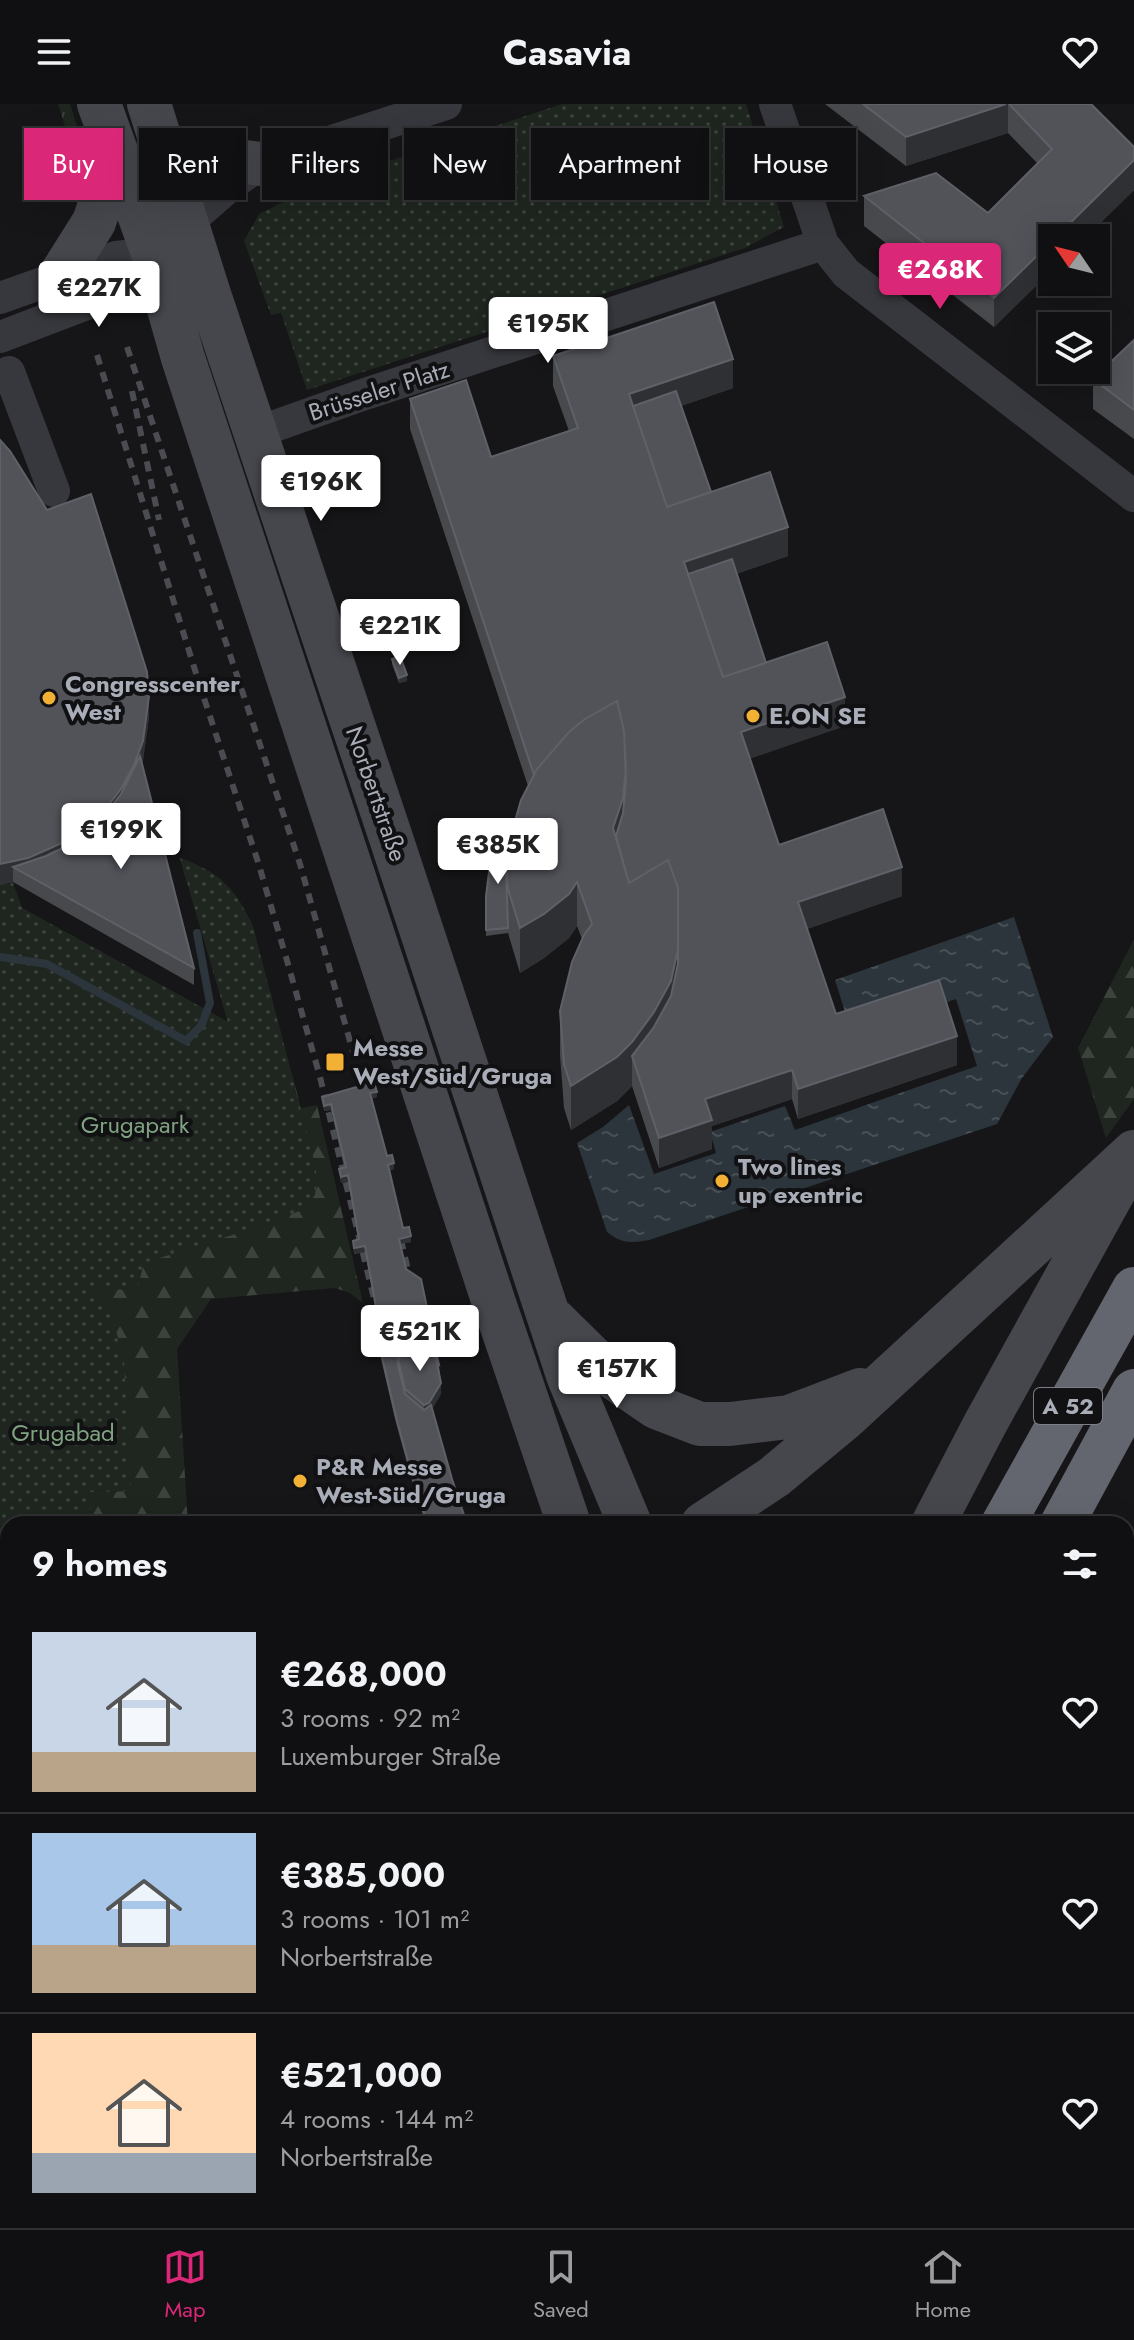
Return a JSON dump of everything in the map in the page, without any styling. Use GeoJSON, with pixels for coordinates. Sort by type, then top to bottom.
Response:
{"type":"FeatureCollection","features":[{"type":"Feature","properties":{"kind":"highway","name":"A 52"},"geometry":{"type":"LineString","coordinates":[[1007,1516],[1134,1289]]}},
{"type":"Feature","properties":{"kind":"highway","name":"A 52"},"geometry":{"type":"LineString","coordinates":[[1066,1516],[1134,1391]]}},
{"type":"Feature","properties":{"kind":"main road","name":"Norbertstraße"},"geometry":{"type":"LineString","coordinates":[[99,104],[107,128]]}},
{"type":"Feature","properties":{"kind":"main road","name":"Norbertstraße"},"geometry":{"type":"LineString","coordinates":[[156,124],[255,433],[583,1417],[626,1516]]}},
{"type":"Feature","properties":{"kind":"main road"},"geometry":{"type":"LineString","coordinates":[[156,124],[199,156],[261,164]]}},
{"type":"Feature","properties":{"kind":"main road","name":"Norbertstraße"},"geometry":{"type":"LineString","coordinates":[[123,174],[153,253],[183,358],[566,1516]]}},
{"type":"Feature","properties":{"kind":"main road"},"geometry":{"type":"LineString","coordinates":[[60,276],[94,222],[101,200]]}},
{"type":"Feature","properties":{"kind":"main road"},"geometry":{"type":"LineString","coordinates":[[715,1516],[774,1477],[885,1381],[1134,1154]]}},
{"type":"Feature","properties":{"kind":"main road"},"geometry":{"type":"LineString","coordinates":[[937,1516],[1134,1154]]}},
{"type":"Feature","properties":{"kind":"main road"},"geometry":{"type":"LineString","coordinates":[[549,1316],[611,1376],[656,1407],[700,1424],[789,1417],[885,1381]]}},
{"type":"Feature","properties":{"kind":"street"},"geometry":{"type":"LineString","coordinates":[[0,337],[105,297],[124,285],[153,253],[232,184],[261,164],[446,104]]}},
{"type":"Feature","properties":{"kind":"street"},"geometry":{"type":"LineString","coordinates":[[775,104],[823,244],[846,273],[1134,496]]}},
{"type":"Feature","properties":{"kind":"street","name":"Brüsseler Platz"},"geometry":{"type":"LineString","coordinates":[[255,433],[823,244]]}},
{"type":"Feature","properties":{"kind":"street"},"geometry":{"type":"LineString","coordinates":[[0,298],[116,257],[153,253]]}},
{"type":"Feature","properties":{"kind":"street"},"geometry":{"type":"LineString","coordinates":[[9,372],[54,491]]}},
{"type":"Feature","properties":{"kind":"green space"},"geometry":{"type":"Polygon","coordinates":[[[58,104],[70,104],[78,128],[66,128],[58,104]]]}},
{"type":"Feature","properties":{"kind":"green space"},"geometry":{"type":"Polygon","coordinates":[[[562,104],[746,104],[753,128],[725,128],[725,200],[776,200],[784,227],[745,248],[307,390],[281,313],[271,315],[244,241],[259,214],[287,200],[388,200],[388,162],[404,156],[404,200],[515,200],[515,128],[489,128],[562,104]]]}},
{"type":"Feature","properties":{"kind":"green space","name":"Grugapark"},"geometry":{"type":"Polygon","coordinates":[[[180,858],[224,882],[252,924],[301,1108],[317,1105],[363,1303],[350,1293],[335,1288],[211,1299],[177,1349],[187,1516],[90,1516],[89,1492],[130,1491],[95,1289],[0,1107],[22,908],[228,1022],[180,858]]]}},
{"type":"Feature","properties":{"kind":"green space","name":"Grugapark"},"geometry":{"type":"Polygon","coordinates":[[[180,858],[224,882],[252,924],[314,1160],[317,1178],[315,1195],[304,1209],[270,1223],[144,1263],[137,1290],[96,1289],[113,1319],[124,1360],[131,1491],[90,1492],[91,1516],[0,1516],[0,885],[13,883],[22,908],[228,1022],[180,858]]]}},
{"type":"Feature","properties":{"kind":"green space"},"geometry":{"type":"Polygon","coordinates":[[[1134,939],[1134,1099],[1106,1138],[1078,1048],[1134,939]]]}},
{"type":"Feature","properties":{"kind":"water"},"geometry":{"type":"Polygon","coordinates":[[[1014,917],[1053,1037],[1022,1078],[997,1124],[649,1240],[627,1242],[607,1232],[577,1143],[603,1127],[629,1105],[654,1174],[716,1153],[710,1132],[785,1106],[795,1130],[977,1066],[956,999],[852,1034],[835,980],[1014,917]]]}},
{"type":"Feature","properties":{"kind":"building"},"geometry":{"type":"Polygon","coordinates":[[[863,104],[1006,104],[906,137],[863,104]]]}},
{"type":"Feature","properties":{"kind":"building"},"geometry":{"type":"Polygon","coordinates":[[[1009,104],[1091,104],[1134,147],[1134,160],[1069,224],[1038,224],[1038,255],[994,298],[864,196],[936,173],[988,213],[1052,149],[1009,104]]]}},
{"type":"Feature","properties":{"kind":"building"},"geometry":{"type":"Polygon","coordinates":[[[714,302],[733,359],[629,394],[667,507],[770,472],[788,527],[684,562],[723,677],[827,642],[845,697],[741,732],[779,845],[883,809],[902,867],[798,902],[836,1014],[939,980],[957,1036],[798,1089],[792,1070],[705,1099],[712,1120],[659,1138],[632,1056],[654,1027],[671,996],[678,964],[678,888],[668,860],[629,883],[616,836],[623,813],[626,782],[624,731],[617,701],[569,732],[534,775],[410,399],[466,380],[491,457],[578,428],[553,356],[714,302]]]}},
{"type":"Feature","properties":{"kind":"building"},"geometry":{"type":"Polygon","coordinates":[[[1134,340],[1134,410],[1100,384],[1110,384],[1110,363],[1134,340]]]}},
{"type":"Feature","properties":{"kind":"building"},"geometry":{"type":"Polygon","coordinates":[[[676,391],[711,492],[667,507],[633,406],[676,391]]]}},
{"type":"Feature","properties":{"kind":"building"},"geometry":{"type":"Polygon","coordinates":[[[0,440],[47,510],[91,494],[147,672],[149,696],[143,741],[134,765],[103,812],[69,840],[28,858],[0,864],[0,440]]]}},
{"type":"Feature","properties":{"kind":"building"},"geometry":{"type":"Polygon","coordinates":[[[732,559],[766,663],[723,677],[688,574],[732,559]]]}},
{"type":"Feature","properties":{"kind":"building"},"geometry":{"type":"Polygon","coordinates":[[[400,656],[407,675],[399,678],[392,659],[400,656]]]}},
{"type":"Feature","properties":{"kind":"building"},"geometry":{"type":"Polygon","coordinates":[[[617,701],[624,731],[626,767],[623,798],[613,828],[629,883],[668,860],[678,888],[678,949],[671,981],[632,1042],[617,1057],[571,1086],[564,1064],[560,1011],[572,962],[592,924],[577,882],[569,894],[520,928],[508,889],[508,845],[521,800],[537,769],[569,732],[617,701]]]}},
{"type":"Feature","properties":{"kind":"building"},"geometry":{"type":"Polygon","coordinates":[[[140,756],[194,968],[13,867],[69,845],[103,817],[121,794],[140,756]]]}},
{"type":"Feature","properties":{"kind":"building"},"geometry":{"type":"Polygon","coordinates":[[[500,829],[511,834],[506,867],[508,928],[486,930],[490,864],[500,829]]]}},
{"type":"Feature","properties":{"kind":"building"},"geometry":{"type":"Polygon","coordinates":[[[374,1082],[377,1092],[370,1093],[387,1156],[392,1155],[394,1163],[388,1165],[403,1228],[409,1227],[411,1236],[399,1239],[406,1269],[421,1279],[439,1365],[436,1358],[412,1342],[398,1359],[398,1365],[405,1394],[424,1410],[431,1405],[464,1516],[425,1516],[416,1490],[378,1340],[381,1335],[365,1246],[354,1248],[353,1241],[359,1239],[348,1175],[341,1177],[339,1169],[346,1167],[331,1104],[324,1106],[322,1097],[374,1082]]]}},
{"type":"Feature","properties":{"kind":"building"},"geometry":{"type":"Polygon","coordinates":[[[412,1342],[436,1358],[441,1383],[429,1403],[424,1405],[405,1389],[398,1359],[412,1342]]]}},
{"type":"Feature","properties":{"kind":"waterway"},"geometry":{"type":"LineString","coordinates":[[0,957],[47,964],[186,1041],[201,1026],[210,1003],[197,933]]}},
{"type":"Feature","properties":{"kind":"railway"},"geometry":{"type":"LineString","coordinates":[[74,280],[76,284]]}},
{"type":"Feature","properties":{"kind":"railway"},"geometry":{"type":"LineString","coordinates":[[127,347],[300,864],[368,1105]]}},
{"type":"Feature","properties":{"kind":"railway"},"geometry":{"type":"LineString","coordinates":[[97,355],[288,964],[320,1077],[376,1307]]}},
{"type":"Feature","properties":{"kind":"railway"},"geometry":{"type":"LineString","coordinates":[[132,391],[159,520]]}},
{"type":"Feature","properties":{"kind":"railway"},"geometry":{"type":"LineString","coordinates":[[397,1222],[413,1292]]}},
{"type":"Feature","properties":{"kind":"place","name":"Congresscenter West"},"geometry":{"type":"Point","coordinates":[49,698]}},
{"type":"Feature","properties":{"kind":"place","name":"E.ON SE"},"geometry":{"type":"Point","coordinates":[753,716]}},
{"type":"Feature","properties":{"kind":"place","name":"Messe West/Süd/Gruga"},"geometry":{"type":"Point","coordinates":[335,1062]}},
{"type":"Feature","properties":{"kind":"place","name":"Two lines up exentric"},"geometry":{"type":"Point","coordinates":[722,1181]}},
{"type":"Feature","properties":{"kind":"place","name":"P&R Messe West-Süd/Gruga"},"geometry":{"type":"Point","coordinates":[300,1481]}},
{"type":"Feature","properties":{"kind":"park label","name":"Grugabad"},"geometry":{"type":"Point","coordinates":[63,1433]}}]}
